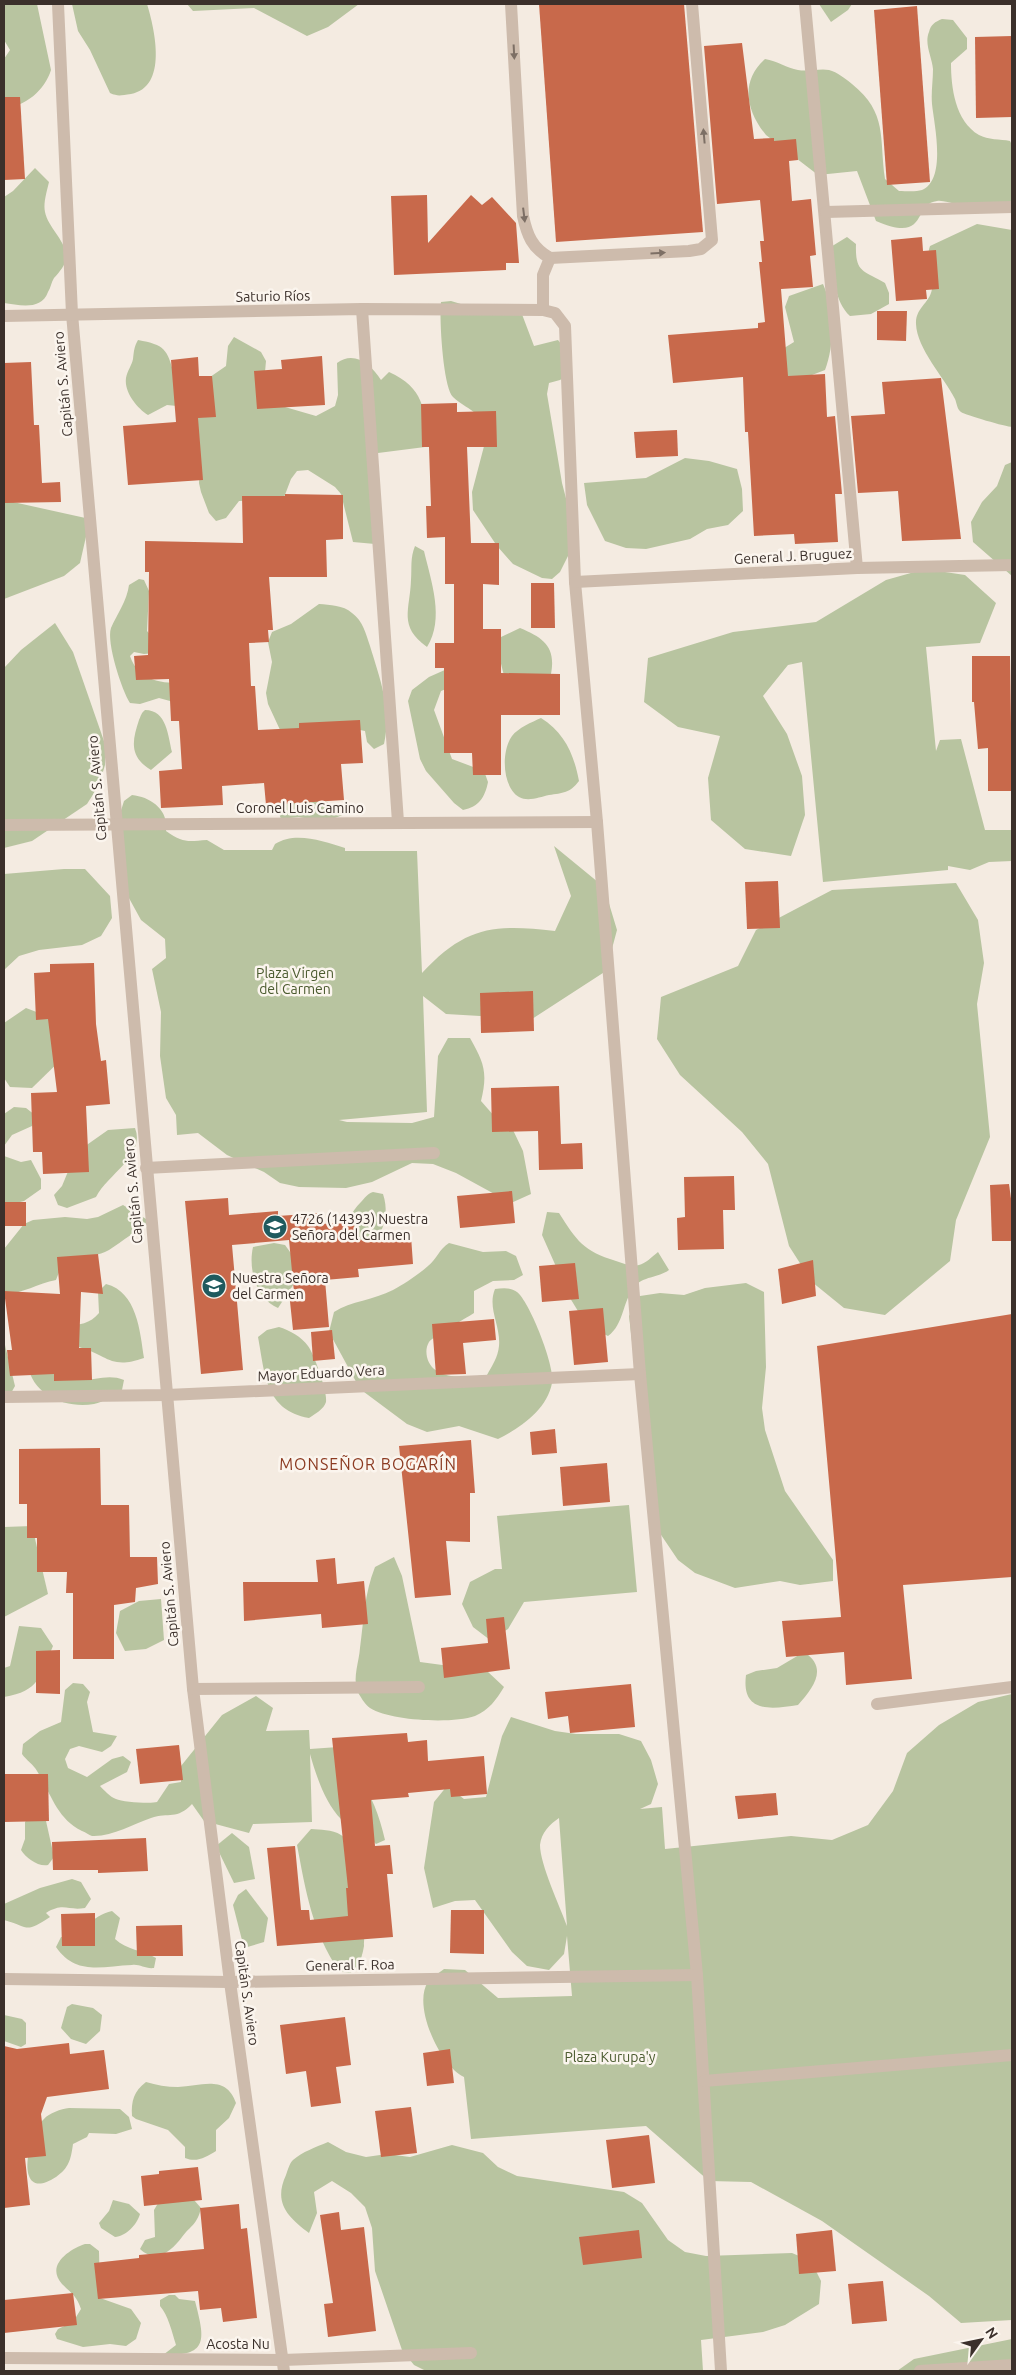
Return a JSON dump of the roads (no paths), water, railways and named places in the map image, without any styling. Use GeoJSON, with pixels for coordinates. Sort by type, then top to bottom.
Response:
{"type":"FeatureCollection","features":[{"type":"Feature","properties":{"kind":"street","name":"Capitán S. Aviero"},"geometry":{"type":"LineString","coordinates":[[58,4],[72,314],[115,823],[193,1689],[230,1982],[284,2365]]}},
{"type":"Feature","properties":{"kind":"street"},"geometry":{"type":"LineString","coordinates":[[511,4],[523,216],[527,235],[538,252],[550,258],[689,251],[701,249],[712,240],[692,4]]}},
{"type":"Feature","properties":{"kind":"street"},"geometry":{"type":"LineString","coordinates":[[805,4],[826,212],[857,568]]}},
{"type":"Feature","properties":{"kind":"street"},"geometry":{"type":"LineString","coordinates":[[826,212],[1012,207]]}},
{"type":"Feature","properties":{"kind":"street"},"geometry":{"type":"LineString","coordinates":[[550,258],[543,275],[543,310],[555,313],[565,326],[575,582],[597,822],[640,1374],[697,1975],[721,2371]]}},
{"type":"Feature","properties":{"kind":"street","name":"Saturio Ríos"},"geometry":{"type":"LineString","coordinates":[[4,316],[362,310],[543,310]]}},
{"type":"Feature","properties":{"kind":"street"},"geometry":{"type":"LineString","coordinates":[[362,310],[398,822]]}},
{"type":"Feature","properties":{"kind":"street","name":"General J. Bruguez"},"geometry":{"type":"LineString","coordinates":[[575,582],[857,568],[1012,565]]}},
{"type":"Feature","properties":{"kind":"street","name":"Coronel Luis Camino"},"geometry":{"type":"LineString","coordinates":[[4,825],[597,822]]}},
{"type":"Feature","properties":{"kind":"street"},"geometry":{"type":"LineString","coordinates":[[146,1168],[434,1153]]}},
{"type":"Feature","properties":{"kind":"street","name":"Mayor Eduardo Vera"},"geometry":{"type":"LineString","coordinates":[[4,1396],[167,1395],[640,1374]]}},
{"type":"Feature","properties":{"kind":"street"},"geometry":{"type":"LineString","coordinates":[[877,1704],[1012,1687]]}},
{"type":"Feature","properties":{"kind":"street"},"geometry":{"type":"LineString","coordinates":[[193,1689],[419,1688]]}},
{"type":"Feature","properties":{"kind":"street","name":"General F. Roa"},"geometry":{"type":"LineString","coordinates":[[4,1979],[230,1982],[697,1975]]}},
{"type":"Feature","properties":{"kind":"street"},"geometry":{"type":"LineString","coordinates":[[704,2081],[1012,2055]]}},
{"type":"Feature","properties":{"kind":"street","name":"Acosta Nu"},"geometry":{"type":"LineString","coordinates":[[4,2358],[284,2365],[471,2353]]}},
{"type":"Feature","properties":{"kind":"street"},"geometry":{"type":"LineString","coordinates":[[920,2371],[1012,2365]]}},
{"type":"Feature","properties":{"kind":"place","name":"4726 (14393) Nuestra Señora del Carmen"},"geometry":{"type":"Point","coordinates":[275,1227]}},
{"type":"Feature","properties":{"kind":"place","name":"Nuestra Señora del Carmen"},"geometry":{"type":"Point","coordinates":[214,1286]}},
{"type":"Feature","properties":{"kind":"district","name":"MONSEÑOR BOGARÍN"},"geometry":{"type":"Point","coordinates":[368,1464]}},
{"type":"Feature","properties":{"kind":"park label","name":"Plaza Virgen del Carmen"},"geometry":{"type":"Point","coordinates":[295,982]}},
{"type":"Feature","properties":{"kind":"park label","name":"Plaza Kurupa'y"},"geometry":{"type":"Point","coordinates":[610,2057]}}]}
